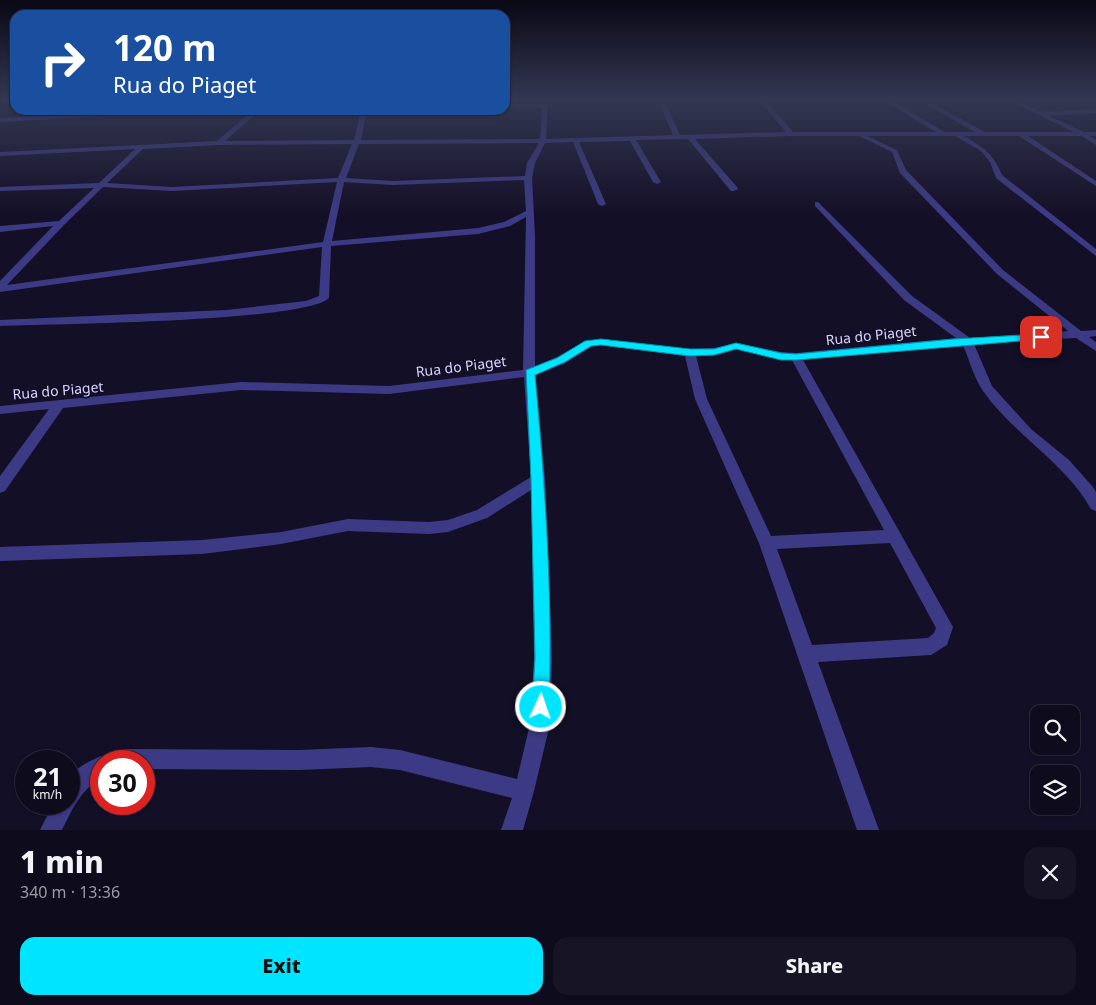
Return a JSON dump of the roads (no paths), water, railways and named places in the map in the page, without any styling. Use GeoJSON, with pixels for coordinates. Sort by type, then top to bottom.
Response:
{"type":"FeatureCollection","features":[{"type":"Feature","properties":{"kind":"street"},"geometry":{"type":"LineString","coordinates":[[219,143],[224,139]]}},
{"type":"Feature","properties":{"kind":"street"},"geometry":{"type":"LineString","coordinates":[[0,154],[219,143],[543,141],[611,139]]}},
{"type":"Feature","properties":{"kind":"street"},"geometry":{"type":"LineString","coordinates":[[632,139],[658,182]]}},
{"type":"Feature","properties":{"kind":"street"},"geometry":{"type":"LineString","coordinates":[[691,139],[734,188]]}},
{"type":"Feature","properties":{"kind":"street"},"geometry":{"type":"LineString","coordinates":[[882,139],[902,143],[922,139]]}},
{"type":"Feature","properties":{"kind":"street"},"geometry":{"type":"LineString","coordinates":[[882,139],[902,143]]}},
{"type":"Feature","properties":{"kind":"street"},"geometry":{"type":"LineString","coordinates":[[965,139],[983,150],[993,161],[1000,176],[1096,253]]}},
{"type":"Feature","properties":{"kind":"street"},"geometry":{"type":"LineString","coordinates":[[1029,139],[1096,184]]}},
{"type":"Feature","properties":{"kind":"street"},"geometry":{"type":"LineString","coordinates":[[575,140],[602,204]]}},
{"type":"Feature","properties":{"kind":"street"},"geometry":{"type":"LineString","coordinates":[[0,323],[196,316],[312,305],[324,298],[327,244],[341,180],[356,141]]}},
{"type":"Feature","properties":{"kind":"street"},"geometry":{"type":"LineString","coordinates":[[512,830],[524,791],[540,724],[542,668],[538,480],[529,373],[530,212],[528,178],[531,163],[543,141]]}},
{"type":"Feature","properties":{"kind":"street"},"geometry":{"type":"LineString","coordinates":[[902,143],[904,171],[1000,272],[1081,334],[1096,348]]}},
{"type":"Feature","properties":{"kind":"street"},"geometry":{"type":"LineString","coordinates":[[0,288],[61,223],[140,148]]}},
{"type":"Feature","properties":{"kind":"street"},"geometry":{"type":"LineString","coordinates":[[0,189],[101,185],[172,189],[341,180],[392,183],[528,178]]}},
{"type":"Feature","properties":{"kind":"street"},"geometry":{"type":"LineString","coordinates":[[818,204],[908,298],[967,341],[987,388],[1026,432],[1064,464],[1088,491],[1096,505]]}},
{"type":"Feature","properties":{"kind":"street"},"geometry":{"type":"LineString","coordinates":[[0,288],[327,244],[478,231],[507,224],[530,212]]}},
{"type":"Feature","properties":{"kind":"street"},"geometry":{"type":"LineString","coordinates":[[0,229],[61,223]]}},
{"type":"Feature","properties":{"kind":"street","name":"Rua do Piaget"},"geometry":{"type":"LineString","coordinates":[[0,410],[58,406],[240,386],[389,390],[529,373],[561,360],[588,344],[601,342],[690,352],[714,352],[736,346],[781,356],[796,357],[967,341],[1096,332]]}},
{"type":"Feature","properties":{"kind":"street"},"geometry":{"type":"LineString","coordinates":[[690,352],[701,399],[767,543],[868,830]]}},
{"type":"Feature","properties":{"kind":"street"},"geometry":{"type":"LineString","coordinates":[[796,357],[939,612],[945,627],[941,639],[931,646],[806,654]]}},
{"type":"Feature","properties":{"kind":"street"},"geometry":{"type":"LineString","coordinates":[[0,487],[58,406]]}},
{"type":"Feature","properties":{"kind":"street"},"geometry":{"type":"LineString","coordinates":[[0,554],[202,547],[281,538],[348,525],[429,528],[448,526],[482,514],[538,480]]}},
{"type":"Feature","properties":{"kind":"street"},"geometry":{"type":"LineString","coordinates":[[767,543],[895,536]]}},
{"type":"Feature","properties":{"kind":"street"},"geometry":{"type":"LineString","coordinates":[[155,759],[299,760],[371,757],[400,760],[524,791]]}},
{"type":"Feature","properties":{"kind":"street"},"geometry":{"type":"LineString","coordinates":[[51,830],[58,815]]}}]}
